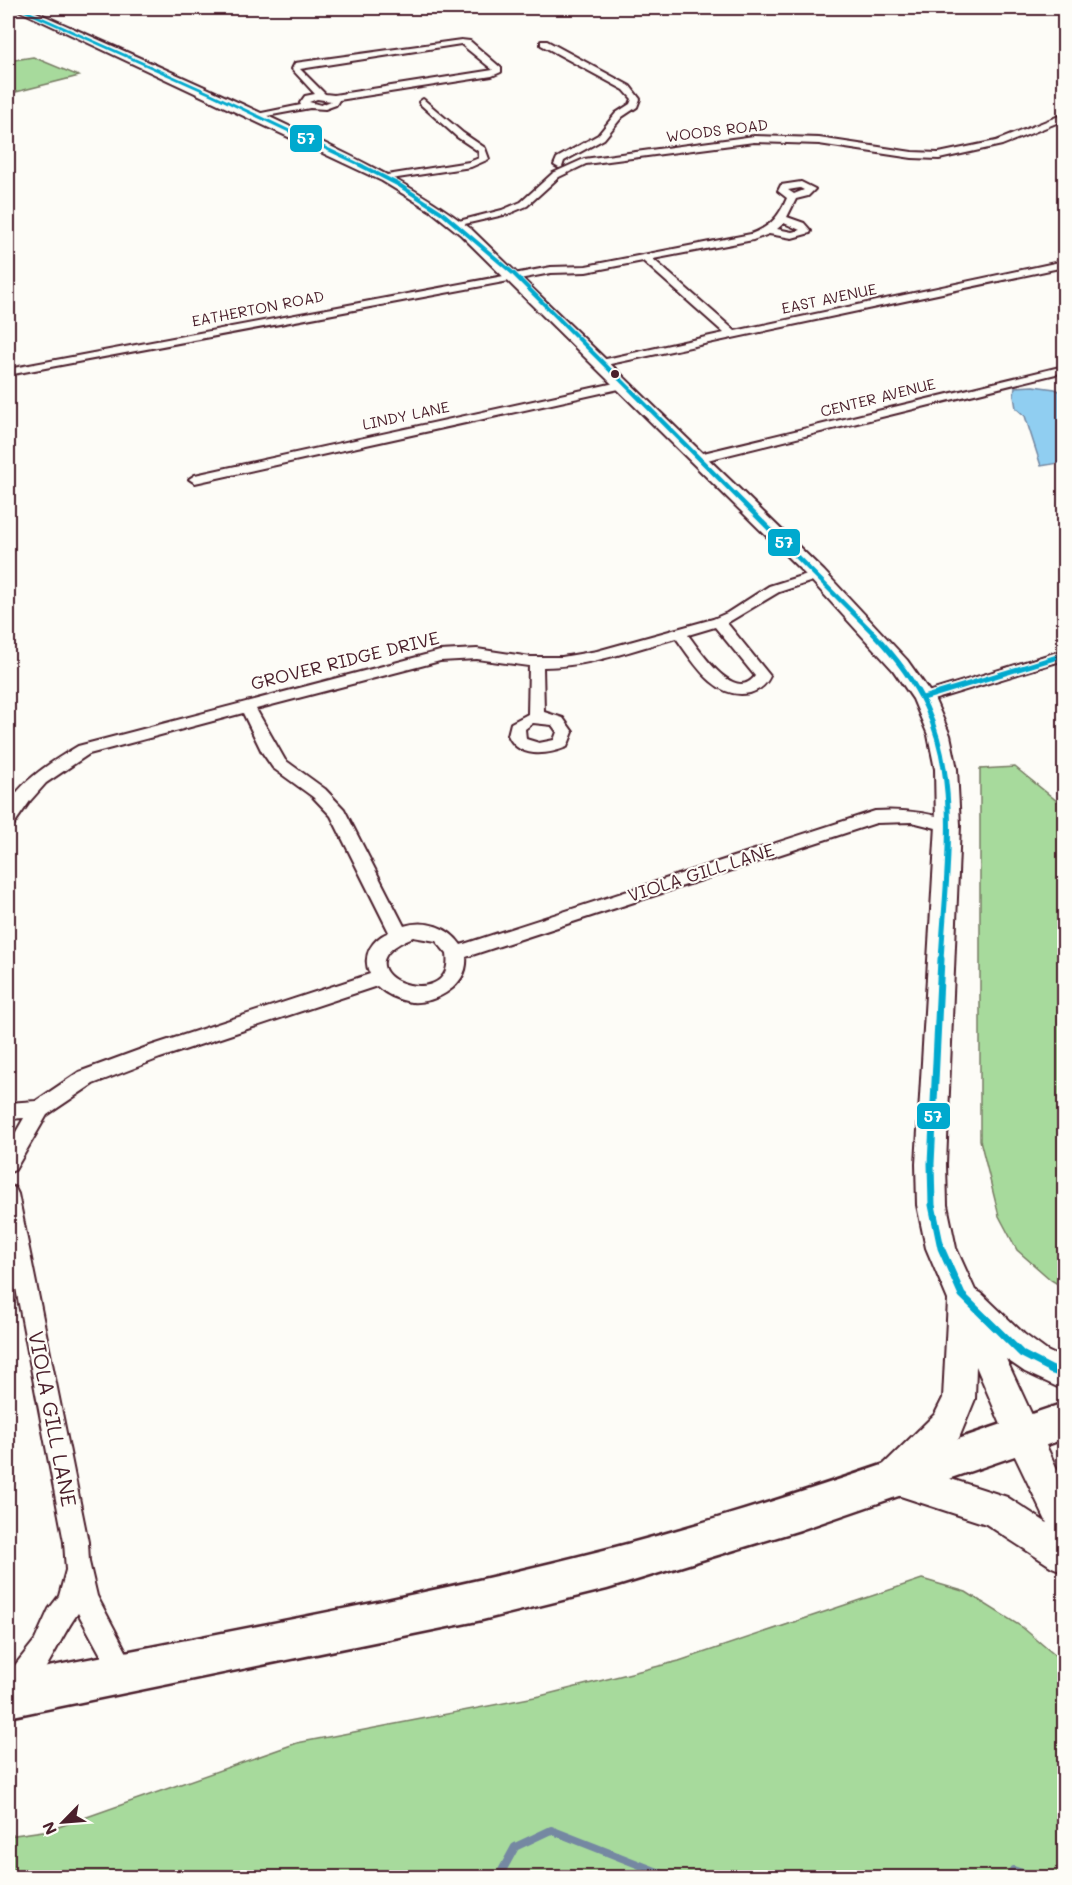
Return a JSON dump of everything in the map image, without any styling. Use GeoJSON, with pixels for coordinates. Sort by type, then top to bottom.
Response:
{"type":"FeatureCollection","features":[{"type":"Feature","properties":{"kind":"main road"},"geometry":{"type":"LineString","coordinates":[[8,1695],[482,1600],[607,1569],[800,1511],[1065,1421]]}},
{"type":"Feature","properties":{"kind":"street"},"geometry":{"type":"LineString","coordinates":[[19,8],[256,114],[387,178],[418,196],[456,223],[514,277],[817,575],[900,665],[923,698],[939,735],[946,769],[948,825],[932,1153],[932,1205],[941,1248],[1023,1436],[1065,1520]]}},
{"type":"Feature","properties":{"kind":"street"},"geometry":{"type":"LineString","coordinates":[[347,8],[396,8]]}},
{"type":"Feature","properties":{"kind":"street"},"geometry":{"type":"LineString","coordinates":[[309,106],[304,103],[306,99],[322,96],[334,98],[408,87],[492,74],[498,70],[467,43],[461,42],[298,65],[296,69],[322,96]]}},
{"type":"Feature","properties":{"kind":"street"},"geometry":{"type":"LineString","coordinates":[[544,43],[627,88],[636,99],[634,105],[619,116],[601,137],[561,160],[556,175]]}},
{"type":"Feature","properties":{"kind":"street"},"geometry":{"type":"LineString","coordinates":[[387,178],[471,164],[484,159],[482,150],[460,135],[408,87]]}},
{"type":"Feature","properties":{"kind":"street"},"geometry":{"type":"LineString","coordinates":[[256,114],[309,106],[328,106],[336,101],[334,98]]}},
{"type":"Feature","properties":{"kind":"street","name":"WOODS ROAD"},"geometry":{"type":"LineString","coordinates":[[456,223],[505,212],[524,204],[556,175],[584,162],[754,139],[819,141],[912,155],[939,156],[999,143],[1065,117]]}},
{"type":"Feature","properties":{"kind":"street"},"geometry":{"type":"LineString","coordinates":[[769,231],[782,219],[792,197]]}},
{"type":"Feature","properties":{"kind":"street"},"geometry":{"type":"LineString","coordinates":[[769,231],[792,235],[806,231],[801,225],[782,219]]}},
{"type":"Feature","properties":{"kind":"street","name":"EATHERTON ROAD"},"geometry":{"type":"LineString","coordinates":[[8,372],[551,270],[586,269],[753,237],[769,231]]}},
{"type":"Feature","properties":{"kind":"street"},"geometry":{"type":"LineString","coordinates":[[645,258],[733,334]]}},
{"type":"Feature","properties":{"kind":"street","name":"EAST AVENUE"},"geometry":{"type":"LineString","coordinates":[[601,363],[1065,264]]}},
{"type":"Feature","properties":{"kind":"street","name":"CENTER AVENUE"},"geometry":{"type":"LineString","coordinates":[[699,458],[1065,369]]}},
{"type":"Feature","properties":{"kind":"street","name":"LINDY LANE"},"geometry":{"type":"LineString","coordinates":[[195,479],[624,385]]}},
{"type":"Feature","properties":{"kind":"street","name":"GROVER RIDGE DRIVE"},"geometry":{"type":"LineString","coordinates":[[9,816],[33,785],[56,767],[84,750],[440,656],[477,654],[536,662],[579,660],[717,622],[732,616],[774,589],[817,575]]}},
{"type":"Feature","properties":{"kind":"street"},"geometry":{"type":"LineString","coordinates":[[679,633],[718,680],[731,688],[752,688],[761,681],[763,676],[717,622]]}},
{"type":"Feature","properties":{"kind":"street"},"geometry":{"type":"LineString","coordinates":[[923,698],[1065,655]]}},
{"type":"Feature","properties":{"kind":"street"},"geometry":{"type":"LineString","coordinates":[[536,662],[536,717]]}},
{"type":"Feature","properties":{"kind":"street"},"geometry":{"type":"LineString","coordinates":[[247,706],[270,752],[279,764],[319,793],[338,813],[399,933]]}},
{"type":"Feature","properties":{"kind":"street","name":"VIOLA GILL LANE"},"geometry":{"type":"LineString","coordinates":[[457,953],[875,817],[905,814],[928,818],[948,825]]}},
{"type":"Feature","properties":{"kind":"street"},"geometry":{"type":"LineString","coordinates":[[411,930],[435,933],[452,945],[457,953],[458,963],[455,973],[447,982],[424,993],[398,992],[379,978],[375,968],[375,958],[379,948],[399,933],[411,930]]}},
{"type":"Feature","properties":{"kind":"street"},"geometry":{"type":"LineString","coordinates":[[8,1164],[40,1109],[86,1078],[154,1052],[379,978]]}},
{"type":"Feature","properties":{"kind":"street"},"geometry":{"type":"LineString","coordinates":[[8,1111],[40,1109]]}},
{"type":"Feature","properties":{"kind":"street","name":"VIOLA GILL LANE"},"geometry":{"type":"LineString","coordinates":[[8,1194],[76,1542],[77,1573],[84,1598],[95,1623],[124,1672]]}},
{"type":"Feature","properties":{"kind":"street"},"geometry":{"type":"LineString","coordinates":[[962,1295],[1022,1354],[1049,1369],[1065,1374]]}},
{"type":"Feature","properties":{"kind":"street"},"geometry":{"type":"LineString","coordinates":[[962,1295],[959,1399],[947,1426],[894,1478],[994,1509],[1065,1555]]}},
{"type":"Feature","properties":{"kind":"street","name":"VIOLA GILL LANE"},"geometry":{"type":"LineString","coordinates":[[8,1695],[44,1649],[58,1618],[70,1602],[77,1573]]}},
{"type":"Feature","properties":{"kind":"green space"},"geometry":{"type":"Polygon","coordinates":[[[33,57],[79,76],[8,94],[8,61],[33,57]]]}},
{"type":"Feature","properties":{"kind":"green space"},"geometry":{"type":"Polygon","coordinates":[[[1015,767],[1057,801],[1064,803],[1064,1288],[1051,1280],[1017,1250],[999,1216],[980,1140],[980,769],[1015,767]]]}},
{"type":"Feature","properties":{"kind":"green space"},"geometry":{"type":"Polygon","coordinates":[[[922,1579],[966,1592],[1022,1627],[1064,1663],[1064,1877],[8,1877],[8,1836],[50,1830],[297,1743],[540,1696],[679,1661],[922,1579]]]}},
{"type":"Feature","properties":{"kind":"water"},"geometry":{"type":"Polygon","coordinates":[[[1033,386],[1055,389],[1064,393],[1064,462],[1041,466],[1025,416],[1016,408],[1015,387],[1033,386]]]}},
{"type":"Feature","properties":{"kind":"waterway"},"geometry":{"type":"LineString","coordinates":[[498,1878],[515,1847],[551,1830],[673,1878]]}},
{"type":"Feature","properties":{"kind":"waterway"},"geometry":{"type":"LineString","coordinates":[[1009,1878],[1013,1870],[1038,1878]]}},
{"type":"Feature","properties":{"kind":"transit line","name":"57"},"geometry":{"type":"LineString","coordinates":[[19,8],[345,157],[399,185],[441,212],[514,274],[853,611],[897,661],[926,707],[942,758],[946,789],[948,825],[931,1164],[932,1205],[941,1248],[962,1295],[1022,1354],[1049,1369],[1064,1374]]}},
{"type":"Feature","properties":{"kind":"transit line","name":"57"},"geometry":{"type":"LineString","coordinates":[[923,698],[1064,655]]}}]}
